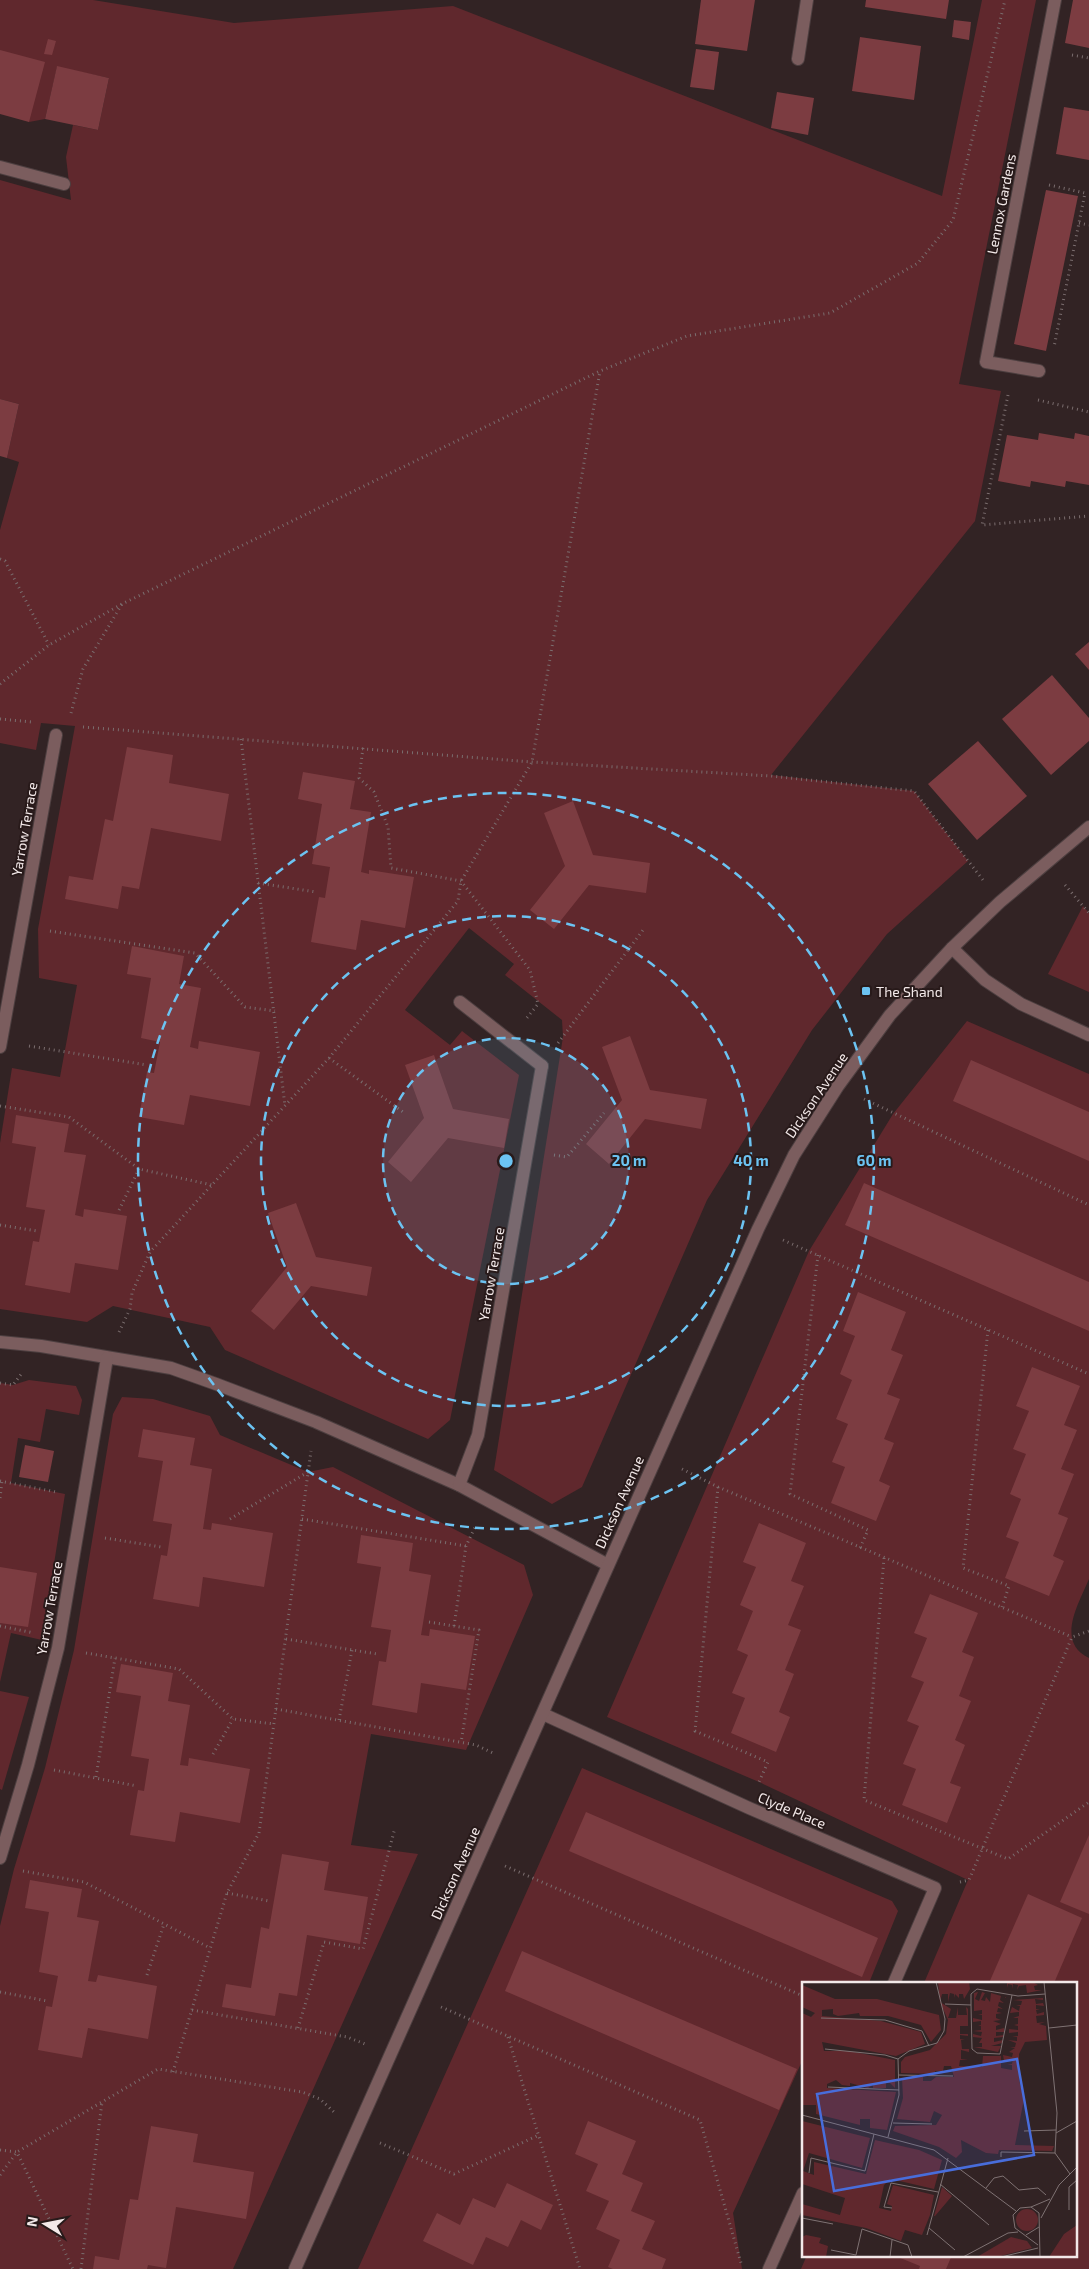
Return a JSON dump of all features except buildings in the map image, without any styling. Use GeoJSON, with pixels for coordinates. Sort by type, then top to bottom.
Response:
{"type":"FeatureCollection","features":[{"type":"Feature","properties":{"kind":"street"},"geometry":{"type":"LineString","coordinates":[[798,59],[807,0]]}},
{"type":"Feature","properties":{"kind":"street","name":"Lennox Gardens"},"geometry":{"type":"LineString","coordinates":[[1039,371],[986,362],[1055,0]]}},
{"type":"Feature","properties":{"kind":"street"},"geometry":{"type":"LineString","coordinates":[[0,167],[64,184]]}},
{"type":"Feature","properties":{"kind":"street","name":"Yarrow Terrace"},"geometry":{"type":"LineString","coordinates":[[0,1044],[56,735]]}},
{"type":"Feature","properties":{"kind":"street","name":"Dickson Avenue"},"geometry":{"type":"LineString","coordinates":[[295,2269],[758,1229],[794,1155],[838,1086],[890,1015],[952,948],[1000,902],[1089,827]]}},
{"type":"Feature","properties":{"kind":"street"},"geometry":{"type":"LineString","coordinates":[[952,948],[985,980],[1021,1004],[1089,1034]]}},
{"type":"Feature","properties":{"kind":"street"},"geometry":{"type":"LineString","coordinates":[[460,1002],[542,1066]]}},
{"type":"Feature","properties":{"kind":"street","name":"Yarrow Terrace"},"geometry":{"type":"LineString","coordinates":[[459,1485],[478,1435],[542,1066]]}},
{"type":"Feature","properties":{"kind":"street"},"geometry":{"type":"LineString","coordinates":[[0,1342],[171,1368],[316,1422],[459,1485],[608,1565]]}},
{"type":"Feature","properties":{"kind":"street","name":"Yarrow Terrace"},"geometry":{"type":"LineString","coordinates":[[0,1858],[28,1765],[58,1648],[107,1358]]}},
{"type":"Feature","properties":{"kind":"street","name":"Clyde Place"},"geometry":{"type":"LineString","coordinates":[[543,1714],[748,1808],[936,1888]]}},
{"type":"Feature","properties":{"kind":"street"},"geometry":{"type":"LineString","coordinates":[[894,1982],[936,1888]]}},
{"type":"Feature","properties":{"kind":"street"},"geometry":{"type":"LineString","coordinates":[[770,2269],[802,2195]]}},
{"type":"Feature","properties":{"kind":"path"},"geometry":{"type":"LineString","coordinates":[[0,684],[49,646],[122,604],[600,370],[687,336],[830,313],[918,263],[953,220],[1005,0]]}},
{"type":"Feature","properties":{"kind":"path"},"geometry":{"type":"LineString","coordinates":[[1021,180],[1085,193],[1052,354]]}},
{"type":"Feature","properties":{"kind":"path"},"geometry":{"type":"LineString","coordinates":[[1079,223],[1089,225]]}},
{"type":"Feature","properties":{"kind":"path"},"geometry":{"type":"LineString","coordinates":[[130,1309],[132,1293],[150,1252],[329,1058],[458,901],[461,881],[532,762],[600,370]]}},
{"type":"Feature","properties":{"kind":"path"},"geometry":{"type":"LineString","coordinates":[[1043,402],[1045,392]]}},
{"type":"Feature","properties":{"kind":"path"},"geometry":{"type":"LineString","coordinates":[[1017,396],[1008,394],[982,525],[1089,516]]}},
{"type":"Feature","properties":{"kind":"path"},"geometry":{"type":"LineString","coordinates":[[1034,400],[1089,412]]}},
{"type":"Feature","properties":{"kind":"path"},"geometry":{"type":"LineString","coordinates":[[0,559],[5,561],[49,646]]}},
{"type":"Feature","properties":{"kind":"path"},"geometry":{"type":"LineString","coordinates":[[56,735],[67,725],[83,669],[122,604]]}},
{"type":"Feature","properties":{"kind":"path"},"geometry":{"type":"LineString","coordinates":[[0,719],[532,762],[770,776],[914,791],[1000,902]]}},
{"type":"Feature","properties":{"kind":"path"},"geometry":{"type":"LineString","coordinates":[[241,739],[285,1106]]}},
{"type":"Feature","properties":{"kind":"path"},"geometry":{"type":"LineString","coordinates":[[363,748],[359,778],[374,792],[388,827],[391,868],[461,881],[530,970],[538,1004],[510,1041]]}},
{"type":"Feature","properties":{"kind":"path"},"geometry":{"type":"LineString","coordinates":[[1046,864],[1089,913]]}},
{"type":"Feature","properties":{"kind":"path"},"geometry":{"type":"LineString","coordinates":[[258,883],[316,892]]}},
{"type":"Feature","properties":{"kind":"path"},"geometry":{"type":"LineString","coordinates":[[21,926],[195,953],[245,1007],[274,1011]]}},
{"type":"Feature","properties":{"kind":"path"},"geometry":{"type":"LineString","coordinates":[[542,1066],[643,930]]}},
{"type":"Feature","properties":{"kind":"path"},"geometry":{"type":"LineString","coordinates":[[0,1044],[147,1065]]}},
{"type":"Feature","properties":{"kind":"path"},"geometry":{"type":"LineString","coordinates":[[329,1058],[403,1112]]}},
{"type":"Feature","properties":{"kind":"path"},"geometry":{"type":"LineString","coordinates":[[0,1106],[69,1117],[138,1169],[212,1185]]}},
{"type":"Feature","properties":{"kind":"path"},"geometry":{"type":"LineString","coordinates":[[527,1151],[567,1157],[604,1113]]}},
{"type":"Feature","properties":{"kind":"path"},"geometry":{"type":"LineString","coordinates":[[893,1114],[1089,1205]]}},
{"type":"Feature","properties":{"kind":"path"},"geometry":{"type":"LineString","coordinates":[[119,1210],[138,1169]]}},
{"type":"Feature","properties":{"kind":"path"},"geometry":{"type":"LineString","coordinates":[[0,1225],[37,1231]]}},
{"type":"Feature","properties":{"kind":"path"},"geometry":{"type":"LineString","coordinates":[[809,1251],[1089,1374]]}},
{"type":"Feature","properties":{"kind":"path"},"geometry":{"type":"LineString","coordinates":[[818,1255],[790,1494],[868,1530],[860,1548]]}},
{"type":"Feature","properties":{"kind":"path"},"geometry":{"type":"LineString","coordinates":[[988,1330],[963,1568],[1009,1586],[1002,1607]]}},
{"type":"Feature","properties":{"kind":"path"},"geometry":{"type":"LineString","coordinates":[[173,2072],[227,1894],[258,1833],[316,1422]]}},
{"type":"Feature","properties":{"kind":"path"},"geometry":{"type":"LineString","coordinates":[[230,1519],[308,1472]]}},
{"type":"Feature","properties":{"kind":"path"},"geometry":{"type":"LineString","coordinates":[[0,1498],[1,1481],[83,1498]]}},
{"type":"Feature","properties":{"kind":"path"},"geometry":{"type":"LineString","coordinates":[[709,1483],[1072,1637],[1089,1631]]}},
{"type":"Feature","properties":{"kind":"path"},"geometry":{"type":"LineString","coordinates":[[718,1488],[695,1731],[768,1762],[748,1808]]}},
{"type":"Feature","properties":{"kind":"path"},"geometry":{"type":"LineString","coordinates":[[454,1626],[466,1546],[488,1500]]}},
{"type":"Feature","properties":{"kind":"path"},"geometry":{"type":"LineString","coordinates":[[302,1519],[466,1546]]}},
{"type":"Feature","properties":{"kind":"path"},"geometry":{"type":"LineString","coordinates":[[77,1533],[161,1547]]}},
{"type":"Feature","properties":{"kind":"path"},"geometry":{"type":"LineString","coordinates":[[884,1558],[864,1800],[982,1850],[1008,1859],[1089,1802]]}},
{"type":"Feature","properties":{"kind":"path"},"geometry":{"type":"LineString","coordinates":[[429,1622],[478,1630],[462,1743]]}},
{"type":"Feature","properties":{"kind":"path"},"geometry":{"type":"LineString","coordinates":[[936,1888],[969,1880],[1072,1637]]}},
{"type":"Feature","properties":{"kind":"path"},"geometry":{"type":"LineString","coordinates":[[286,1639],[377,1654]]}},
{"type":"Feature","properties":{"kind":"path"},"geometry":{"type":"LineString","coordinates":[[58,1648],[179,1669],[233,1719],[274,1724]]}},
{"type":"Feature","properties":{"kind":"path"},"geometry":{"type":"LineString","coordinates":[[339,1720],[352,1650]]}},
{"type":"Feature","properties":{"kind":"path"},"geometry":{"type":"LineString","coordinates":[[96,1778],[115,1658]]}},
{"type":"Feature","properties":{"kind":"path"},"geometry":{"type":"LineString","coordinates":[[276,1709],[476,1746],[519,1766]]}},
{"type":"Feature","properties":{"kind":"path"},"geometry":{"type":"LineString","coordinates":[[213,1754],[233,1719]]}},
{"type":"Feature","properties":{"kind":"path"},"geometry":{"type":"LineString","coordinates":[[28,1765],[137,1786]]}},
{"type":"Feature","properties":{"kind":"path"},"geometry":{"type":"LineString","coordinates":[[298,2028],[324,1942],[363,1949],[395,1828]]}},
{"type":"Feature","properties":{"kind":"path"},"geometry":{"type":"LineString","coordinates":[[14,1869],[84,1882],[210,1948]]}},
{"type":"Feature","properties":{"kind":"path"},"geometry":{"type":"LineString","coordinates":[[534,1879],[802,1996]]}},
{"type":"Feature","properties":{"kind":"path"},"geometry":{"type":"LineString","coordinates":[[227,1894],[269,1901]]}},
{"type":"Feature","properties":{"kind":"path"},"geometry":{"type":"LineString","coordinates":[[147,1975],[164,1924]]}},
{"type":"Feature","properties":{"kind":"path"},"geometry":{"type":"LineString","coordinates":[[0,1992],[47,2000]]}},
{"type":"Feature","properties":{"kind":"path"},"geometry":{"type":"LineString","coordinates":[[192,2010],[338,2035]]}},
{"type":"Feature","properties":{"kind":"path"},"geometry":{"type":"LineString","coordinates":[[471,2020],[700,2120],[742,2268]]}},
{"type":"Feature","properties":{"kind":"path"},"geometry":{"type":"LineString","coordinates":[[508,2037],[580,2269]]}},
{"type":"Feature","properties":{"kind":"path"},"geometry":{"type":"LineString","coordinates":[[0,2175],[17,2152],[158,2069],[311,2095]]}},
{"type":"Feature","properties":{"kind":"path"},"geometry":{"type":"LineString","coordinates":[[81,2269],[102,2102]]}},
{"type":"Feature","properties":{"kind":"path"},"geometry":{"type":"LineString","coordinates":[[410,2155],[454,2174],[538,2135]]}},
{"type":"Feature","properties":{"kind":"path"},"geometry":{"type":"LineString","coordinates":[[0,2150],[17,2152]]}},
{"type":"Feature","properties":{"kind":"path"},"geometry":{"type":"LineString","coordinates":[[17,2152],[74,2269]]}},
{"type":"Feature","properties":{"kind":"shaded area"},"geometry":{"type":"Polygon","coordinates":[[[0,0],[93,0],[234,23],[453,6],[942,196],[982,0],[1036,0],[959,384],[1001,391],[975,521],[771,775],[914,791],[968,861],[887,934],[812,1030],[707,1200],[582,1487],[552,1504],[494,1470],[563,1037],[562,1020],[505,975],[514,964],[469,928],[405,1010],[450,1045],[462,1031],[519,1075],[450,1420],[428,1439],[225,1350],[210,1327],[113,1306],[87,1322],[0,1309],[0,1143],[12,1068],[60,1077],[77,985],[39,978],[38,929],[75,726],[41,723],[36,750],[0,743],[0,530],[19,462],[7,458],[19,404],[0,399],[0,180],[71,200],[66,157],[73,125],[98,130],[109,78],[57,67],[45,119],[29,122],[0,50],[0,0]]]}},
{"type":"Feature","properties":{"kind":"shaded area"},"geometry":{"type":"Polygon","coordinates":[[[1083,906],[1089,913],[1089,992],[1048,974],[1083,906]]]}},
{"type":"Feature","properties":{"kind":"shaded area"},"geometry":{"type":"Polygon","coordinates":[[[967,1021],[1089,1074],[1089,1579],[1076,1610],[1071,1632],[1073,1642],[1079,1651],[1089,1658],[1089,2269],[801,2269],[807,2256],[1076,2256],[1076,1982],[924,1982],[968,1880],[759,1782],[607,1717],[809,1251],[893,1114],[967,1021]]]}},
{"type":"Feature","properties":{"kind":"shaded area"},"geometry":{"type":"Polygon","coordinates":[[[29,1380],[76,1386],[82,1400],[79,1415],[46,1409],[40,1442],[18,1438],[11,1483],[65,1494],[42,1640],[11,1633],[0,1682],[0,1383],[13,1385],[29,1380]]]}},
{"type":"Feature","properties":{"kind":"shaded area"},"geometry":{"type":"Polygon","coordinates":[[[122,1397],[153,1399],[210,1416],[220,1435],[308,1472],[333,1467],[524,1565],[533,1595],[466,1750],[371,1734],[351,1845],[418,1854],[233,2269],[0,2269],[0,1926],[14,1869],[45,1768],[74,1650],[113,1414],[122,1397]]]}},
{"type":"Feature","properties":{"kind":"shaded area"},"geometry":{"type":"Polygon","coordinates":[[[0,1691],[29,1697],[2,1790],[0,1789],[0,1691]]]}},
{"type":"Feature","properties":{"kind":"shaded area"},"geometry":{"type":"Polygon","coordinates":[[[582,1768],[892,1901],[898,1911],[869,1982],[802,1982],[802,2061],[733,2213],[742,2269],[358,2269],[582,1768]]]}},
{"type":"Feature","properties":{"kind":"place","name":"The Shand"},"geometry":{"type":"Point","coordinates":[866,991]}}]}
